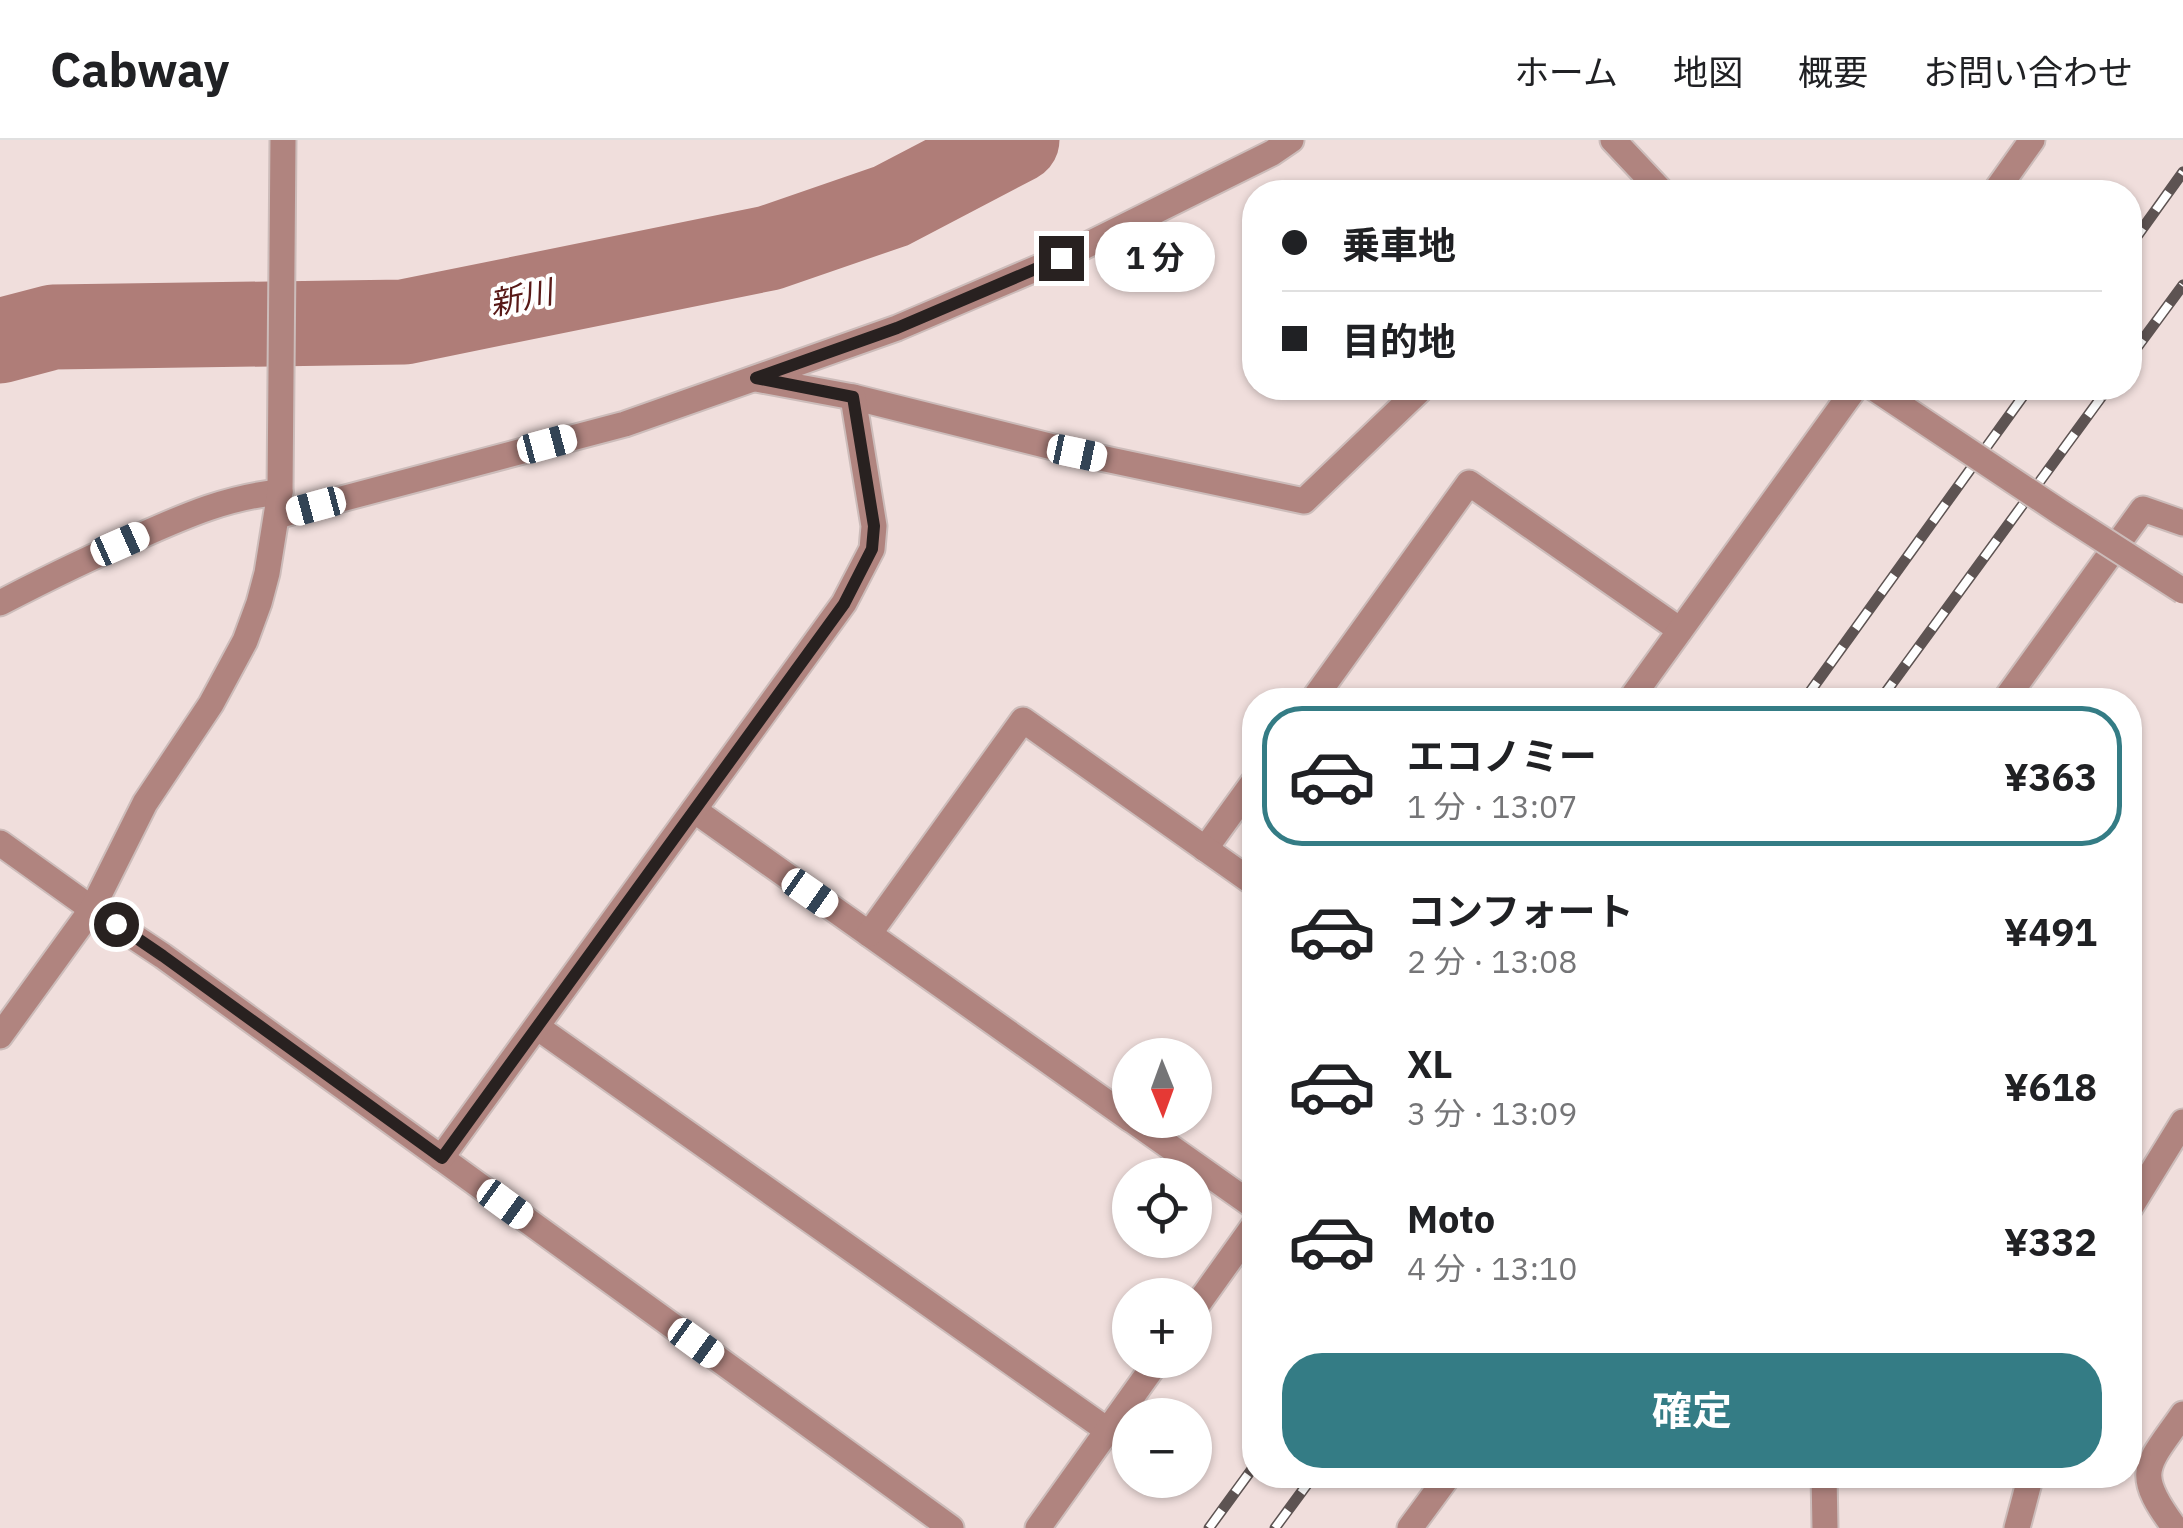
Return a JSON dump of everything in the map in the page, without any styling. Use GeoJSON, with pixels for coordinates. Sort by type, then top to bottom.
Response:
{"type":"FeatureCollection","features":[{"type":"Feature","properties":{"kind":"street"},"geometry":{"type":"LineString","coordinates":[[0,1036],[92,909],[146,803],[211,704],[245,641],[267,573],[282,460],[282,140]]}},
{"type":"Feature","properties":{"kind":"street"},"geometry":{"type":"LineString","coordinates":[[0,603],[92,556],[204,508],[279,504],[624,424],[897,328],[1061,258],[1290,140]]}},
{"type":"Feature","properties":{"kind":"street"},"geometry":{"type":"LineString","coordinates":[[1613,140],[1651,180]]}},
{"type":"Feature","properties":{"kind":"street"},"geometry":{"type":"LineString","coordinates":[[2003,180],[2032,140]]}},
{"type":"Feature","properties":{"kind":"street"},"geometry":{"type":"LineString","coordinates":[[756,378],[1304,501],[1409,400]]}},
{"type":"Feature","properties":{"kind":"street"},"geometry":{"type":"LineString","coordinates":[[442,1158],[844,604],[872,549],[874,526],[853,397]]}},
{"type":"Feature","properties":{"kind":"street"},"geometry":{"type":"LineString","coordinates":[[1639,688],[1845,400]]}},
{"type":"Feature","properties":{"kind":"street"},"geometry":{"type":"LineString","coordinates":[[1892,400],[2183,591]]}},
{"type":"Feature","properties":{"kind":"street"},"geometry":{"type":"LineString","coordinates":[[1322,688],[1470,483],[1680,630]]}},
{"type":"Feature","properties":{"kind":"street"},"geometry":{"type":"LineString","coordinates":[[2015,688],[2143,509],[2183,522]]}},
{"type":"Feature","properties":{"kind":"street"},"geometry":{"type":"LineString","coordinates":[[869,934],[1024,720],[1242,875]]}},
{"type":"Feature","properties":{"kind":"street"},"geometry":{"type":"LineString","coordinates":[[1205,848],[1242,798]]}},
{"type":"Feature","properties":{"kind":"street"},"geometry":{"type":"LineString","coordinates":[[694,810],[1112,1107]]}},
{"type":"Feature","properties":{"kind":"street"},"geometry":{"type":"LineString","coordinates":[[0,843],[163,956],[951,1528]]}},
{"type":"Feature","properties":{"kind":"street"},"geometry":{"type":"LineString","coordinates":[[537,1026],[1107,1430]]}},
{"type":"Feature","properties":{"kind":"street"},"geometry":{"type":"LineString","coordinates":[[2142,1189],[2183,1122]]}},
{"type":"Feature","properties":{"kind":"street"},"geometry":{"type":"LineString","coordinates":[[1157,1138],[1242,1198]]}},
{"type":"Feature","properties":{"kind":"street"},"geometry":{"type":"LineString","coordinates":[[1212,1284],[1242,1242]]}},
{"type":"Feature","properties":{"kind":"street"},"geometry":{"type":"LineString","coordinates":[[1038,1528],[1145,1378]]}},
{"type":"Feature","properties":{"kind":"street"},"geometry":{"type":"LineString","coordinates":[[2175,1528],[2148,1484],[2149,1464],[2183,1414]]}},
{"type":"Feature","properties":{"kind":"street"},"geometry":{"type":"LineString","coordinates":[[1410,1528],[1439,1488]]}},
{"type":"Feature","properties":{"kind":"street"},"geometry":{"type":"LineString","coordinates":[[1824,1488],[1825,1528]]}},
{"type":"Feature","properties":{"kind":"street"},"geometry":{"type":"LineString","coordinates":[[2017,1528],[2028,1488]]}},
{"type":"Feature","properties":{"kind":"waterway","name":"新川"},"geometry":{"type":"LineString","coordinates":[[0,341],[53,327],[404,322],[769,248],[891,206],[1017,140]]}},
{"type":"Feature","properties":{"kind":"railway"},"geometry":{"type":"LineString","coordinates":[[2142,229],[2183,172]]}},
{"type":"Feature","properties":{"kind":"railway"},"geometry":{"type":"LineString","coordinates":[[2142,341],[2183,285]]}},
{"type":"Feature","properties":{"kind":"railway"},"geometry":{"type":"LineString","coordinates":[[1813,688],[2020,400]]}},
{"type":"Feature","properties":{"kind":"railway"},"geometry":{"type":"LineString","coordinates":[[1889,688],[2099,400]]}},
{"type":"Feature","properties":{"kind":"railway"},"geometry":{"type":"LineString","coordinates":[[1209,1528],[1242,1483]]}},
{"type":"Feature","properties":{"kind":"railway"},"geometry":{"type":"LineString","coordinates":[[1275,1528],[1304,1488]]}},
{"type":"Feature","properties":{"kind":"route"},"geometry":{"type":"LineString","coordinates":[[116,924],[442,1158],[844,604],[872,549],[874,526],[853,397],[756,378],[897,328],[1061,258]]}}]}
